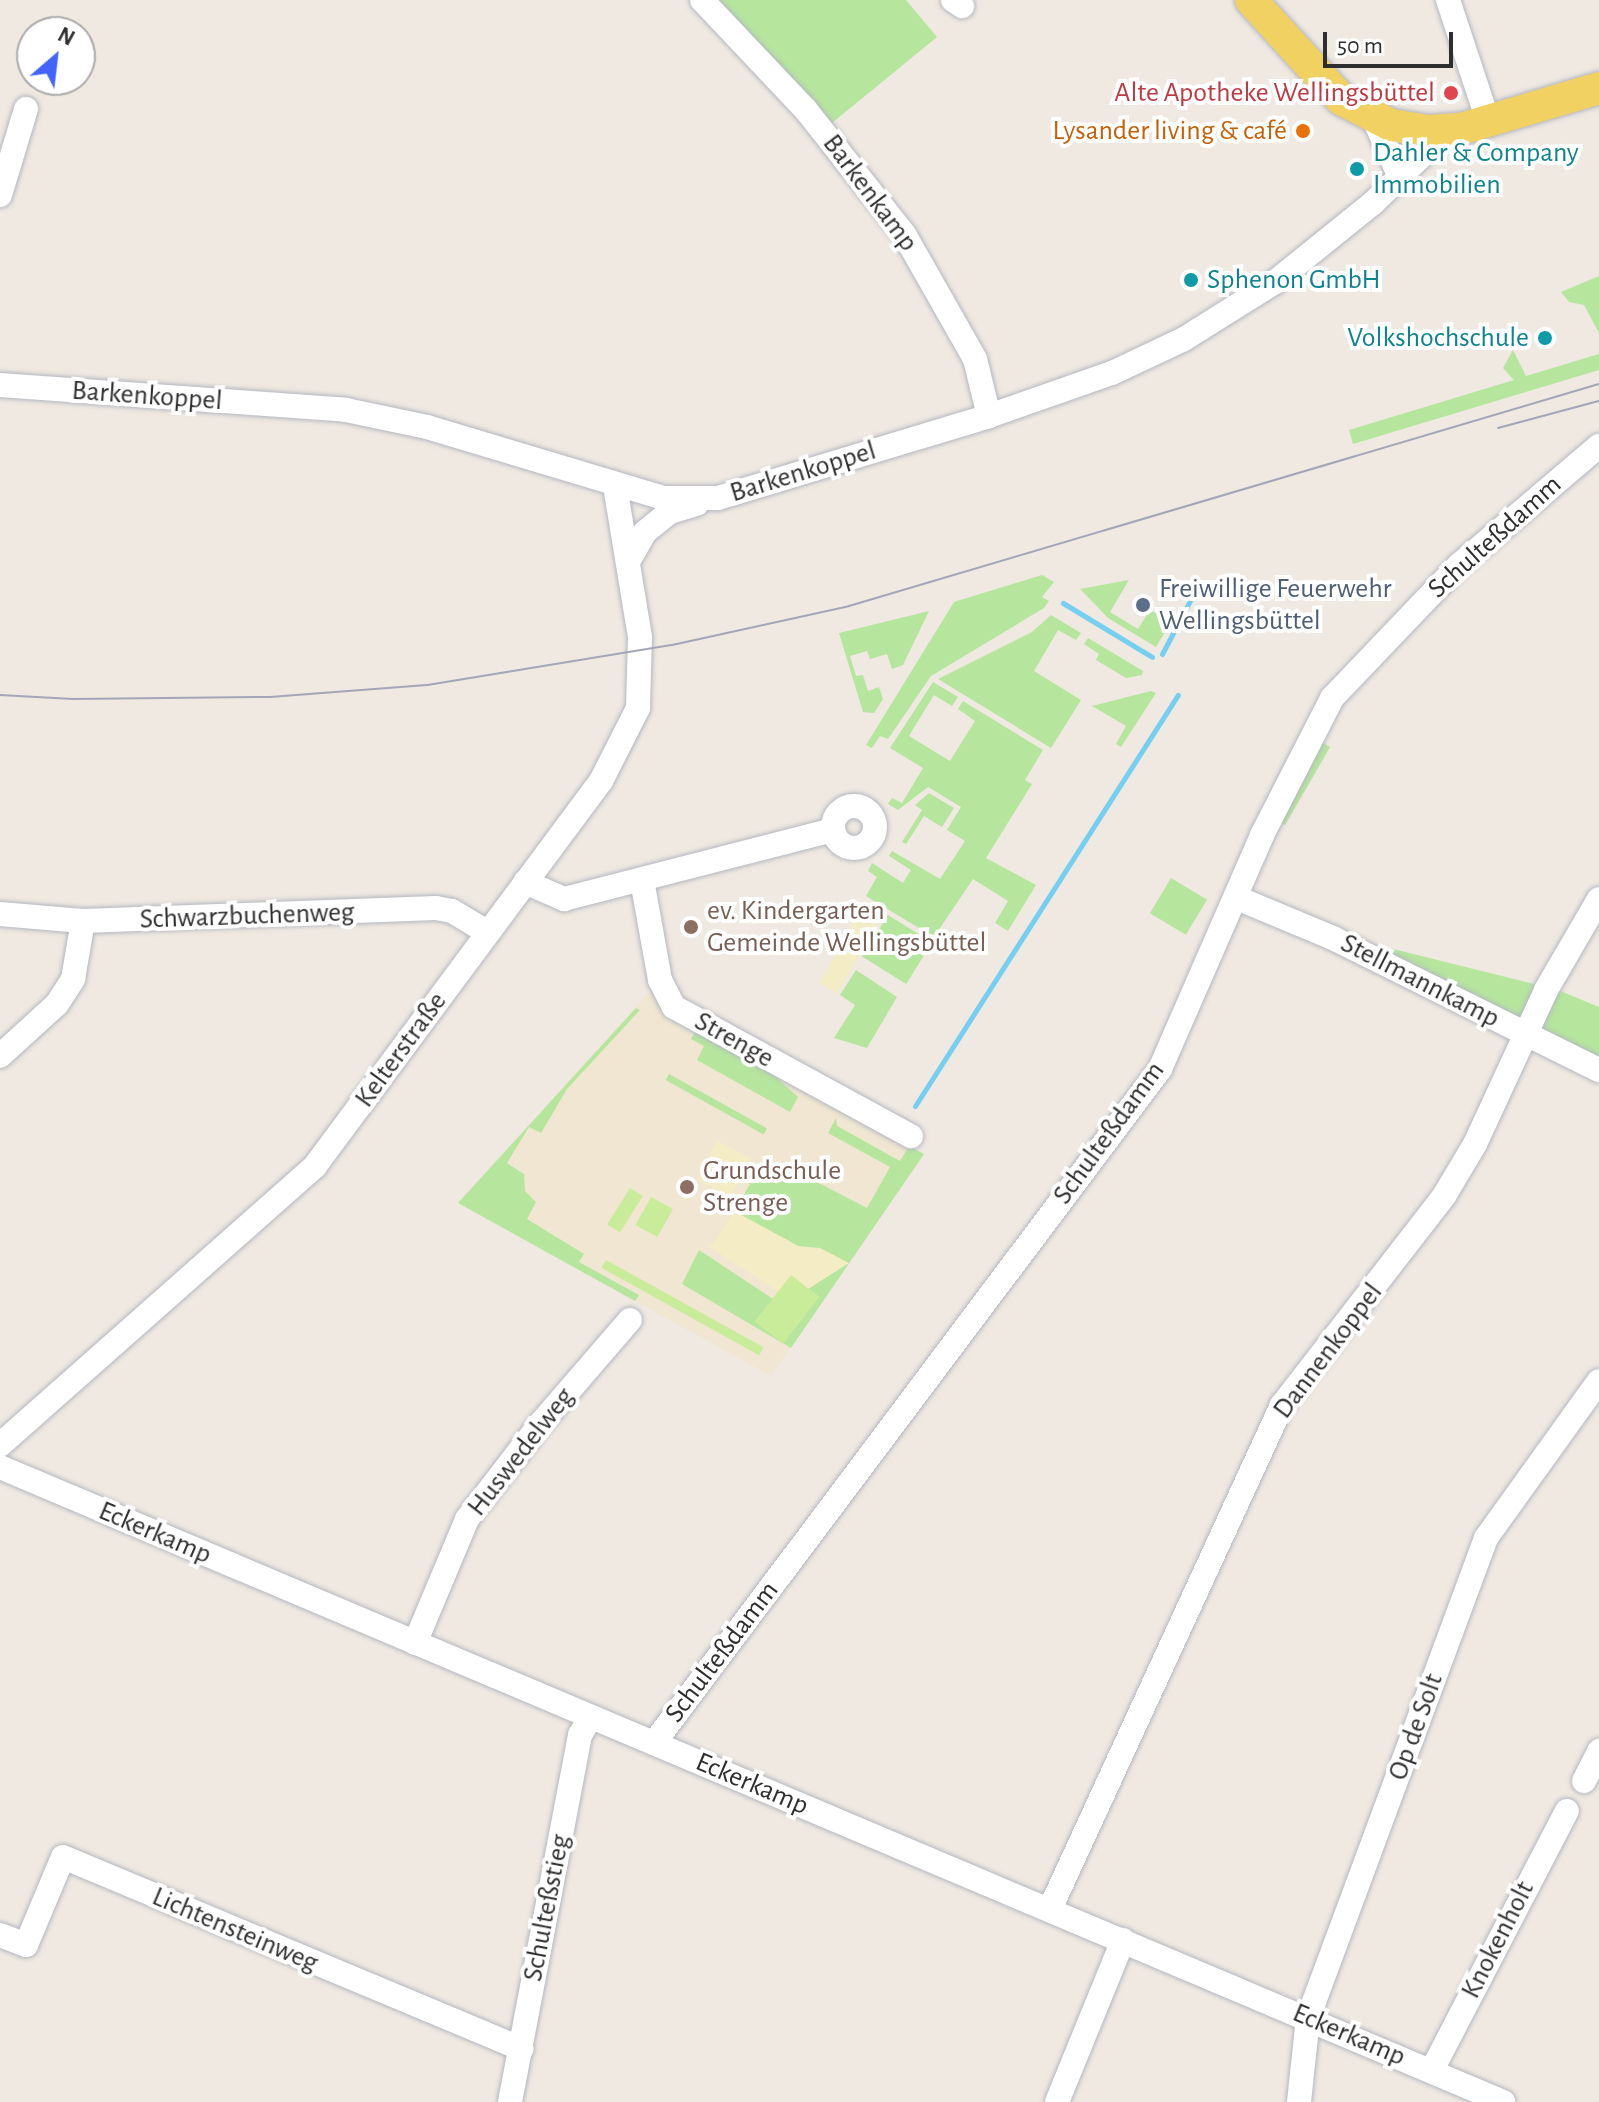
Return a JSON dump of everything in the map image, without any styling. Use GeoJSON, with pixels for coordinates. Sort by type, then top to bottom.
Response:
{"type":"FeatureCollection","features":[{"type":"Feature","properties":{"kind":"main road"},"geometry":{"type":"LineString","coordinates":[[1251,0],[1328,87],[1374,119],[1410,130],[1447,131],[1596,97]]}},
{"type":"Feature","properties":{"kind":"street","name":"Barkenkamp"},"geometry":{"type":"LineString","coordinates":[[702,0],[806,110],[904,234],[975,359],[989,416]]}},
{"type":"Feature","properties":{"kind":"street"},"geometry":{"type":"LineString","coordinates":[[1448,0],[1488,121]]}},
{"type":"Feature","properties":{"kind":"street"},"geometry":{"type":"LineString","coordinates":[[0,195],[26,109]]}},
{"type":"Feature","properties":{"kind":"street"},"geometry":{"type":"LineString","coordinates":[[1374,119],[1400,177]]}},
{"type":"Feature","properties":{"kind":"street","name":"Barkenkoppel"},"geometry":{"type":"LineString","coordinates":[[0,385],[346,410],[427,427],[615,486],[664,498],[718,498],[989,416],[1112,373],[1184,339],[1275,282],[1400,177],[1447,131]]}},
{"type":"Feature","properties":{"kind":"street","name":"Schulteßdamm"},"geometry":{"type":"LineString","coordinates":[[654,1743],[1160,1069],[1262,835],[1332,698],[1459,565],[1599,446]]}},
{"type":"Feature","properties":{"kind":"street","name":"Kelterstraße"},"geometry":{"type":"LineString","coordinates":[[0,1445],[315,1166],[601,781],[638,708],[640,637],[615,486]]}},
{"type":"Feature","properties":{"kind":"street"},"geometry":{"type":"LineString","coordinates":[[629,560],[645,532],[670,512],[718,498]]}},
{"type":"Feature","properties":{"kind":"street"},"geometry":{"type":"LineString","coordinates":[[525,882],[564,899],[833,830]]}},
{"type":"Feature","properties":{"kind":"street","name":"Strenge"},"geometry":{"type":"LineString","coordinates":[[642,880],[660,980],[674,1007],[911,1136]]}},
{"type":"Feature","properties":{"kind":"street","name":"Stellmannkamp"},"geometry":{"type":"LineString","coordinates":[[1237,898],[1333,938],[1599,1070]]}},
{"type":"Feature","properties":{"kind":"street","name":"Dannenkoppel"},"geometry":{"type":"LineString","coordinates":[[1050,1909],[1282,1405],[1444,1196],[1475,1144],[1524,1033],[1599,899]]}},
{"type":"Feature","properties":{"kind":"street","name":"Schwarzbuchenweg"},"geometry":{"type":"LineString","coordinates":[[0,914],[83,921],[436,908],[452,911],[487,932]]}},
{"type":"Feature","properties":{"kind":"street"},"geometry":{"type":"LineString","coordinates":[[0,1056],[57,1004],[73,979],[83,921]]}},
{"type":"Feature","properties":{"kind":"street","name":"Huswedelweg"},"geometry":{"type":"LineString","coordinates":[[415,1643],[467,1519],[541,1423],[630,1320]]}},
{"type":"Feature","properties":{"kind":"street","name":"Op de Solt"},"geometry":{"type":"LineString","coordinates":[[1299,2102],[1308,2018],[1486,1538],[1599,1381]]}},
{"type":"Feature","properties":{"kind":"street","name":"Eckerkamp"},"geometry":{"type":"LineString","coordinates":[[0,1467],[1503,2102]]}},
{"type":"Feature","properties":{"kind":"street","name":"Schulteßstieg"},"geometry":{"type":"LineString","coordinates":[[510,2102],[580,1735],[591,1717]]}},
{"type":"Feature","properties":{"kind":"street"},"geometry":{"type":"LineString","coordinates":[[1584,1781],[1599,1751]]}},
{"type":"Feature","properties":{"kind":"street","name":"Knokenholt"},"geometry":{"type":"LineString","coordinates":[[1432,2070],[1567,1811]]}},
{"type":"Feature","properties":{"kind":"street","name":"Lichtensteinweg"},"geometry":{"type":"LineString","coordinates":[[0,1935],[26,1945],[63,1857],[521,2049]]}},
{"type":"Feature","properties":{"kind":"street"},"geometry":{"type":"LineString","coordinates":[[1057,2102],[1123,1940]]}},
{"type":"Feature","properties":{"kind":"shaded area","name":"Grundschule Strenge"},"geometry":{"type":"Polygon","coordinates":[[[660,980],[674,1007],[924,1154],[771,1376],[458,1203],[660,980]]]}},
{"type":"Feature","properties":{"kind":"green space"},"geometry":{"type":"Polygon","coordinates":[[[712,0],[906,0],[937,37],[832,123],[712,0]]]}},
{"type":"Feature","properties":{"kind":"green space"},"geometry":{"type":"Polygon","coordinates":[[[1599,276],[1599,333],[1584,305],[1569,302],[1561,292],[1599,276]]]}},
{"type":"Feature","properties":{"kind":"green space"},"geometry":{"type":"Polygon","coordinates":[[[1513,350],[1526,376],[1599,354],[1599,370],[1353,444],[1349,430],[1514,380],[1503,368],[1513,350]]]}},
{"type":"Feature","properties":{"kind":"green space"},"geometry":{"type":"Polygon","coordinates":[[[1042,575],[1054,582],[1042,597],[1049,601],[1044,608],[931,676],[888,739],[880,736],[872,748],[866,745],[954,602],[1042,575]]]}},
{"type":"Feature","properties":{"kind":"green space"},"geometry":{"type":"Polygon","coordinates":[[[1129,580],[1110,612],[1138,629],[1150,610],[1171,622],[1156,647],[1108,618],[1080,589],[1129,580]]]}},
{"type":"Feature","properties":{"kind":"green space"},"geometry":{"type":"Polygon","coordinates":[[[929,611],[903,665],[892,669],[887,654],[870,659],[867,651],[850,656],[856,676],[863,675],[868,691],[879,687],[883,699],[874,713],[863,712],[839,633],[929,611]]]}},
{"type":"Feature","properties":{"kind":"green space"},"geometry":{"type":"Polygon","coordinates":[[[1051,615],[1081,633],[1076,640],[1058,630],[1034,671],[1081,700],[1051,748],[938,679],[1032,632],[1051,615]]]}},
{"type":"Feature","properties":{"kind":"green space"},"geometry":{"type":"Polygon","coordinates":[[[1088,638],[1143,671],[1142,675],[1126,678],[1096,660],[1099,654],[1084,644],[1088,638]]]}},
{"type":"Feature","properties":{"kind":"green space"},"geometry":{"type":"Polygon","coordinates":[[[933,682],[958,697],[952,706],[934,695],[909,736],[950,761],[975,721],[958,709],[963,701],[1043,750],[1025,780],[1032,784],[986,858],[1036,885],[1008,931],[995,923],[1008,901],[973,879],[934,937],[866,896],[877,877],[868,871],[872,863],[903,883],[911,870],[889,856],[892,851],[940,879],[965,841],[947,830],[961,807],[928,787],[898,810],[888,804],[892,798],[902,803],[923,768],[890,748],[933,682]]]}},
{"type":"Feature","properties":{"kind":"green space"},"geometry":{"type":"Polygon","coordinates":[[[1151,691],[1156,693],[1121,747],[1116,744],[1126,726],[1092,706],[1151,691]]]}},
{"type":"Feature","properties":{"kind":"green space"},"geometry":{"type":"Polygon","coordinates":[[[1318,740],[1330,747],[1285,825],[1273,818],[1318,740]]]}},
{"type":"Feature","properties":{"kind":"green space"},"geometry":{"type":"Polygon","coordinates":[[[929,793],[954,808],[942,827],[924,816],[906,844],[902,842],[922,810],[915,805],[929,793]]]}},
{"type":"Feature","properties":{"kind":"green space"},"geometry":{"type":"Polygon","coordinates":[[[1171,878],[1207,900],[1186,935],[1150,913],[1171,878]]]}},
{"type":"Feature","properties":{"kind":"green space"},"geometry":{"type":"Polygon","coordinates":[[[888,915],[932,943],[906,984],[862,957],[888,915]]]}},
{"type":"Feature","properties":{"kind":"green space"},"geometry":{"type":"Polygon","coordinates":[[[1369,943],[1558,990],[1599,1007],[1599,1062],[1369,943]]]}},
{"type":"Feature","properties":{"kind":"green space"},"geometry":{"type":"Polygon","coordinates":[[[856,970],[897,997],[867,1048],[834,1038],[855,1005],[840,995],[856,970]]]}},
{"type":"Feature","properties":{"kind":"green space"},"geometry":{"type":"Polygon","coordinates":[[[636,1008],[640,1010],[567,1089],[541,1133],[529,1127],[507,1163],[524,1174],[525,1191],[536,1202],[527,1219],[584,1254],[579,1262],[639,1295],[635,1301],[458,1203],[636,1008]]]}},
{"type":"Feature","properties":{"kind":"green space"},"geometry":{"type":"Polygon","coordinates":[[[695,1032],[769,1071],[798,1097],[790,1112],[697,1060],[704,1046],[691,1039],[695,1032]]]}},
{"type":"Feature","properties":{"kind":"green space"},"geometry":{"type":"Polygon","coordinates":[[[669,1074],[767,1128],[764,1134],[666,1080],[669,1074]]]}},
{"type":"Feature","properties":{"kind":"green space"},"geometry":{"type":"Polygon","coordinates":[[[836,1118],[837,1126],[900,1161],[909,1146],[924,1154],[791,1348],[682,1284],[699,1250],[773,1299],[755,1322],[818,1296],[808,1289],[848,1263],[798,1246],[734,1211],[750,1184],[744,1180],[751,1165],[778,1180],[786,1166],[867,1208],[890,1167],[828,1133],[836,1118]]]}},
{"type":"Feature","properties":{"kind":"green space"},"geometry":{"type":"Polygon","coordinates":[[[630,1188],[643,1196],[620,1232],[607,1224],[630,1188]]]}},
{"type":"Feature","properties":{"kind":"green space"},"geometry":{"type":"Polygon","coordinates":[[[651,1197],[673,1209],[657,1237],[635,1225],[651,1197]]]}},
{"type":"Feature","properties":{"kind":"green space"},"geometry":{"type":"Polygon","coordinates":[[[606,1260],[763,1347],[759,1355],[602,1268],[606,1260]]]}},
{"type":"Feature","properties":{"kind":"green space"},"geometry":{"type":"Polygon","coordinates":[[[791,1275],[819,1297],[783,1344],[755,1321],[791,1275]]]}},
{"type":"Feature","properties":{"kind":"sand"},"geometry":{"type":"Polygon","coordinates":[[[865,901],[883,911],[838,993],[819,983],[865,901]]]}},
{"type":"Feature","properties":{"kind":"sand"},"geometry":{"type":"Polygon","coordinates":[[[717,1141],[751,1158],[731,1197],[697,1180],[717,1141]]]}},
{"type":"Feature","properties":{"kind":"sand"},"geometry":{"type":"Polygon","coordinates":[[[734,1211],[798,1246],[820,1248],[849,1263],[808,1289],[791,1276],[778,1292],[704,1243],[712,1245],[734,1211]]]}},
{"type":"Feature","properties":{"kind":"waterway"},"geometry":{"type":"LineString","coordinates":[[1162,654],[1194,593]]}},
{"type":"Feature","properties":{"kind":"waterway"},"geometry":{"type":"LineString","coordinates":[[1063,603],[1152,657]]}},
{"type":"Feature","properties":{"kind":"waterway"},"geometry":{"type":"LineString","coordinates":[[915,1106],[1178,695]]}},
{"type":"Feature","properties":{"kind":"tram line"},"geometry":{"type":"LineString","coordinates":[[0,695],[73,699],[270,697],[427,685],[672,645],[849,606],[1599,384]]}},
{"type":"Feature","properties":{"kind":"tram line"},"geometry":{"type":"LineString","coordinates":[[1498,428],[1599,401]]}},
{"type":"Feature","properties":{"kind":"place","name":"Alte Apotheke Wellingsbüttel"},"geometry":{"type":"Point","coordinates":[1451,93]}},
{"type":"Feature","properties":{"kind":"place","name":"Lysander living & café"},"geometry":{"type":"Point","coordinates":[1303,131]}},
{"type":"Feature","properties":{"kind":"place","name":"Dahler & Company Immobilien"},"geometry":{"type":"Point","coordinates":[1357,169]}},
{"type":"Feature","properties":{"kind":"place","name":"Sphenon GmbH"},"geometry":{"type":"Point","coordinates":[1191,280]}},
{"type":"Feature","properties":{"kind":"place","name":"Volkshochschule"},"geometry":{"type":"Point","coordinates":[1545,338]}},
{"type":"Feature","properties":{"kind":"place","name":"Freiwillige Feuerwehr Wellingsbüttel"},"geometry":{"type":"Point","coordinates":[1143,605]}},
{"type":"Feature","properties":{"kind":"place","name":"ev. Kindergarten Gemeinde Wellingsbüttel"},"geometry":{"type":"Point","coordinates":[691,927]}},
{"type":"Feature","properties":{"kind":"place","name":"Grundschule Strenge"},"geometry":{"type":"Point","coordinates":[687,1187]}}]}
